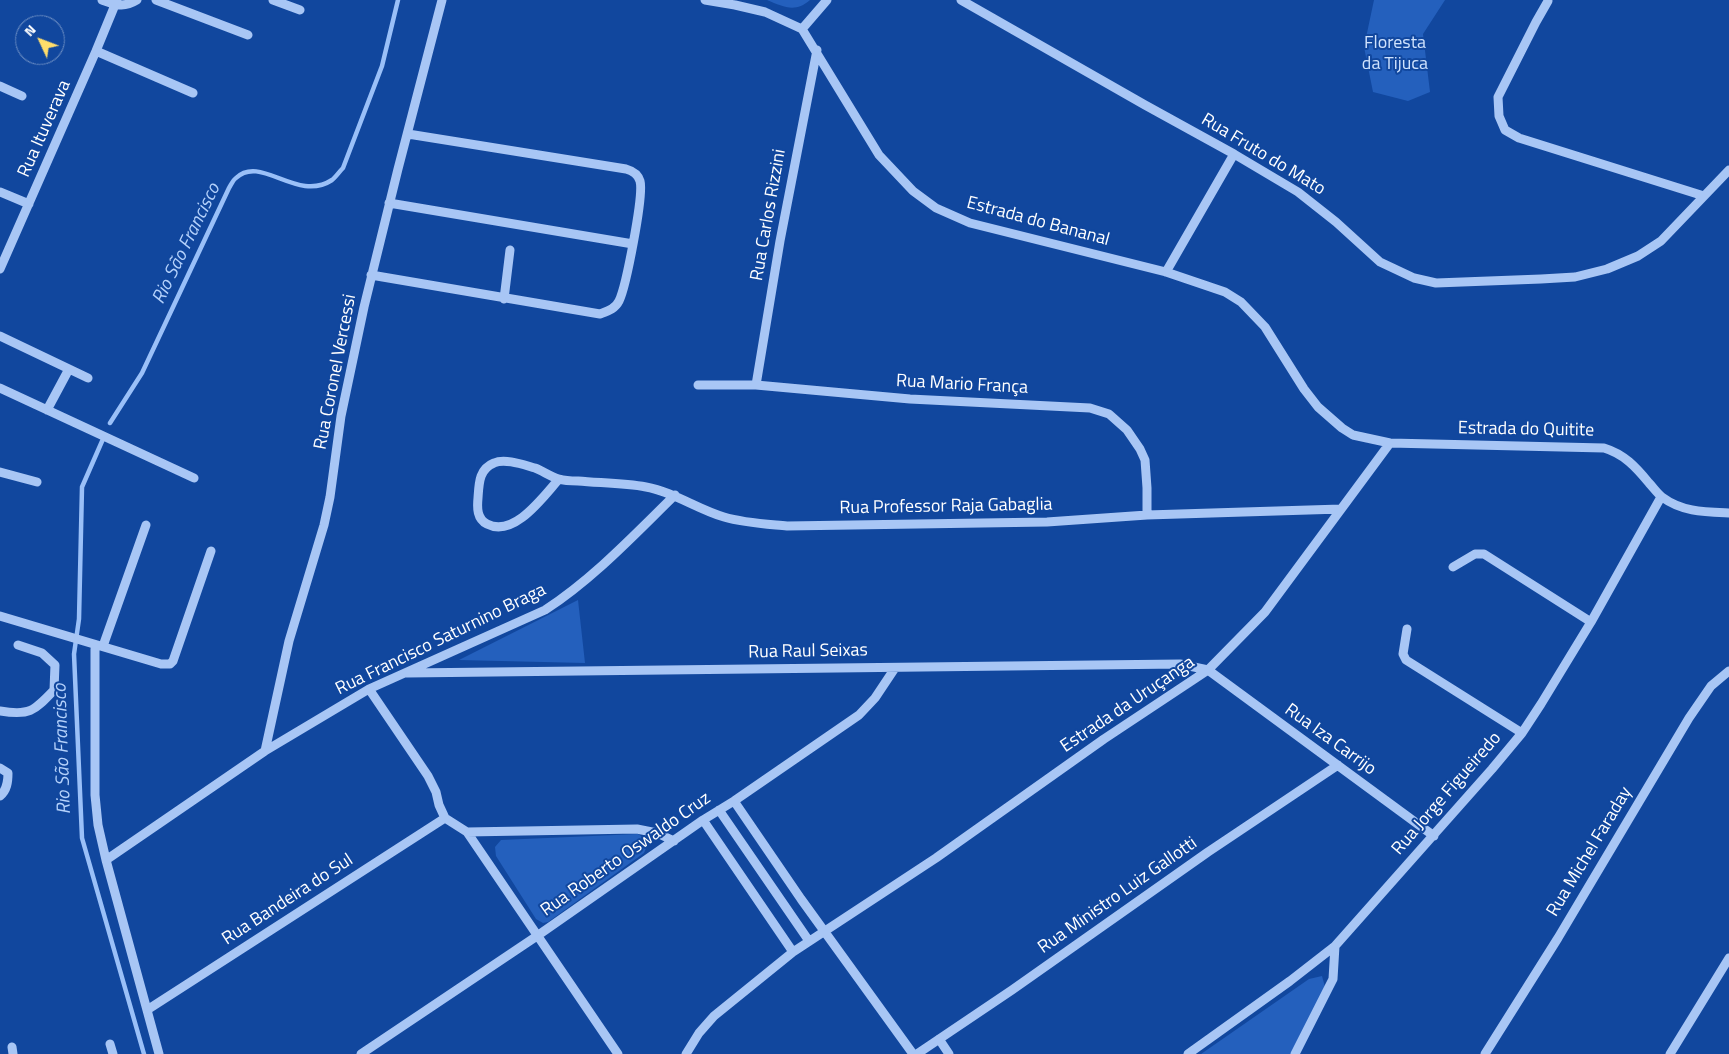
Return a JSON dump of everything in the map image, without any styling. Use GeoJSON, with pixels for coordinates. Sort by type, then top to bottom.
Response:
{"type":"FeatureCollection","features":[{"type":"Feature","properties":{"kind":"street"},"geometry":{"type":"LineString","coordinates":[[102,0],[129,5],[137,0]]}},
{"type":"Feature","properties":{"kind":"street"},"geometry":{"type":"LineString","coordinates":[[156,0],[248,35]]}},
{"type":"Feature","properties":{"kind":"street"},"geometry":{"type":"LineString","coordinates":[[273,0],[300,10]]}},
{"type":"Feature","properties":{"kind":"street","name":"Rua Coronel Vercessi"},"geometry":{"type":"LineString","coordinates":[[265,750],[289,641],[324,525],[330,497],[341,416],[371,275],[442,0]]}},
{"type":"Feature","properties":{"kind":"street","name":"Estrada do Bananal"},"geometry":{"type":"LineString","coordinates":[[705,0],[736,2],[765,12],[802,29],[817,50],[879,156],[913,191],[936,208],[970,223],[1166,272],[1225,292],[1241,302],[1265,327],[1304,389],[1318,407],[1353,435],[1390,443]]}},
{"type":"Feature","properties":{"kind":"street"},"geometry":{"type":"LineString","coordinates":[[802,29],[827,0]]}},
{"type":"Feature","properties":{"kind":"street","name":"Rua Fruto do Mato"},"geometry":{"type":"LineString","coordinates":[[961,0],[1298,192],[1336,222],[1380,262],[1414,278],[1436,282],[1575,277],[1607,269],[1638,256],[1660,242],[1729,170]]}},
{"type":"Feature","properties":{"kind":"street"},"geometry":{"type":"LineString","coordinates":[[1548,1],[1498,97],[1499,116],[1505,130],[1518,138],[1704,196]]}},
{"type":"Feature","properties":{"kind":"street","name":"Rua Ituverava"},"geometry":{"type":"LineString","coordinates":[[0,269],[116,2]]}},
{"type":"Feature","properties":{"kind":"street","name":"Rua Carlos Rizzini"},"geometry":{"type":"LineString","coordinates":[[756,385],[780,241],[817,50]]}},
{"type":"Feature","properties":{"kind":"street"},"geometry":{"type":"LineString","coordinates":[[96,51],[193,93]]}},
{"type":"Feature","properties":{"kind":"street"},"geometry":{"type":"LineString","coordinates":[[0,86],[22,96]]}},
{"type":"Feature","properties":{"kind":"street"},"geometry":{"type":"LineString","coordinates":[[371,275],[600,314],[611,310],[619,300],[633,244],[641,193],[641,184],[638,176],[633,172],[626,169],[540,154],[408,134]]}},
{"type":"Feature","properties":{"kind":"street"},"geometry":{"type":"LineString","coordinates":[[1166,272],[1234,154]]}},
{"type":"Feature","properties":{"kind":"street"},"geometry":{"type":"LineString","coordinates":[[0,192],[29,204]]}},
{"type":"Feature","properties":{"kind":"street"},"geometry":{"type":"LineString","coordinates":[[389,202],[633,244]]}},
{"type":"Feature","properties":{"kind":"street"},"geometry":{"type":"LineString","coordinates":[[504,299],[510,250]]}},
{"type":"Feature","properties":{"kind":"street"},"geometry":{"type":"LineString","coordinates":[[0,336],[88,378]]}},
{"type":"Feature","properties":{"kind":"street"},"geometry":{"type":"LineString","coordinates":[[47,410],[69,369]]}},
{"type":"Feature","properties":{"kind":"street","name":"Rua Mario França"},"geometry":{"type":"LineString","coordinates":[[698,385],[756,385],[910,399],[1090,408],[1109,414],[1127,430],[1145,460],[1147,515]]}},
{"type":"Feature","properties":{"kind":"street"},"geometry":{"type":"LineString","coordinates":[[0,388],[194,478]]}},
{"type":"Feature","properties":{"kind":"street","name":"Estrada do Quitite"},"geometry":{"type":"LineString","coordinates":[[1390,443],[1604,448],[1616,452],[1628,460],[1661,497],[1677,506],[1694,512],[1729,513]]}},
{"type":"Feature","properties":{"kind":"street","name":"Estrada da Uruçanga"},"geometry":{"type":"LineString","coordinates":[[686,1054],[699,1033],[714,1016],[793,952],[936,858],[1104,739],[1208,670],[1265,612],[1390,443]]}},
{"type":"Feature","properties":{"kind":"street","name":"Rua Professor Raja Gabaglia"},"geometry":{"type":"LineString","coordinates":[[559,480],[530,510],[510,526],[491,526],[484,522],[479,514],[477,506],[480,474],[495,462],[505,461],[535,468],[559,480],[646,487],[675,495],[723,516],[755,523],[787,526],[1047,522],[1147,515],[1341,509]]}},
{"type":"Feature","properties":{"kind":"street"},"geometry":{"type":"LineString","coordinates":[[0,472],[38,482]]}},
{"type":"Feature","properties":{"kind":"street","name":"Rua Francisco Saturnino Braga"},"geometry":{"type":"LineString","coordinates":[[106,860],[265,750],[369,689],[545,610],[595,573],[675,495]]}},
{"type":"Feature","properties":{"kind":"street","name":"Rua Jorge Figueiredo"},"geometry":{"type":"LineString","coordinates":[[1188,1054],[1290,981],[1335,946],[1492,769],[1522,733],[1591,622],[1661,497]]}},
{"type":"Feature","properties":{"kind":"street"},"geometry":{"type":"LineString","coordinates":[[146,525],[98,646],[95,795],[98,825],[106,860],[159,1054]]}},
{"type":"Feature","properties":{"kind":"street"},"geometry":{"type":"LineString","coordinates":[[0,616],[84,640],[98,646],[162,664],[170,664],[173,661],[211,551]]}},
{"type":"Feature","properties":{"kind":"street"},"geometry":{"type":"LineString","coordinates":[[1453,567],[1475,554],[1484,554],[1591,622]]}},
{"type":"Feature","properties":{"kind":"street"},"geometry":{"type":"LineString","coordinates":[[1408,629],[1403,654],[1406,660],[1522,733]]}},
{"type":"Feature","properties":{"kind":"street"},"geometry":{"type":"LineString","coordinates":[[0,711],[17,713],[35,709],[54,690],[55,665],[42,653],[18,645]]}},
{"type":"Feature","properties":{"kind":"street","name":"Rua Raul Seixas"},"geometry":{"type":"LineString","coordinates":[[407,673],[1180,664],[1208,670]]}},
{"type":"Feature","properties":{"kind":"street","name":"Rua Roberto Oswaldo Cruz"},"geometry":{"type":"LineString","coordinates":[[361,1054],[537,936],[859,714],[875,698],[895,668]]}},
{"type":"Feature","properties":{"kind":"street","name":"Rua Iza Carrijo"},"geometry":{"type":"LineString","coordinates":[[1208,670],[1434,836]]}},
{"type":"Feature","properties":{"kind":"street","name":"Rua Michel Faraday"},"geometry":{"type":"LineString","coordinates":[[1485,1054],[1558,938],[1689,718],[1711,686],[1729,671]]}},
{"type":"Feature","properties":{"kind":"street"},"geometry":{"type":"LineString","coordinates":[[369,689],[428,776],[445,818],[467,832],[618,1054]]}},
{"type":"Feature","properties":{"kind":"street","name":"Rua Ministro Luiz Gallotti"},"geometry":{"type":"LineString","coordinates":[[917,1054],[1223,842],[1338,765]]}},
{"type":"Feature","properties":{"kind":"street"},"geometry":{"type":"LineString","coordinates":[[0,768],[8,773],[8,784],[0,796]]}},
{"type":"Feature","properties":{"kind":"street"},"geometry":{"type":"LineString","coordinates":[[734,801],[913,1054]]}},
{"type":"Feature","properties":{"kind":"street"},"geometry":{"type":"LineString","coordinates":[[719,810],[809,941]]}},
{"type":"Feature","properties":{"kind":"street","name":"Rua Bandeira do Sul"},"geometry":{"type":"LineString","coordinates":[[147,1010],[445,818]]}},
{"type":"Feature","properties":{"kind":"street"},"geometry":{"type":"LineString","coordinates":[[703,820],[793,952]]}},
{"type":"Feature","properties":{"kind":"street"},"geometry":{"type":"LineString","coordinates":[[467,832],[637,829],[657,833],[674,841]]}},
{"type":"Feature","properties":{"kind":"street"},"geometry":{"type":"LineString","coordinates":[[1295,1054],[1333,979],[1335,946]]}},
{"type":"Feature","properties":{"kind":"street"},"geometry":{"type":"LineString","coordinates":[[1670,1054],[1729,958]]}},
{"type":"Feature","properties":{"kind":"street"},"geometry":{"type":"LineString","coordinates":[[939,1039],[949,1054]]}},
{"type":"Feature","properties":{"kind":"street"},"geometry":{"type":"LineString","coordinates":[[110,1044],[113,1054]]}},
{"type":"Feature","properties":{"kind":"green space"},"geometry":{"type":"Polygon","coordinates":[[[767,0],[810,0],[805,4],[789,8],[767,0]]]}},
{"type":"Feature","properties":{"kind":"green space","name":"Floresta da Tijuca"},"geometry":{"type":"Polygon","coordinates":[[[1374,0],[1445,0],[1423,34],[1430,92],[1408,101],[1373,92],[1364,47],[1374,0]]]}},
{"type":"Feature","properties":{"kind":"green space"},"geometry":{"type":"Polygon","coordinates":[[[578,600],[585,663],[459,660],[578,600]]]}},
{"type":"Feature","properties":{"kind":"green space"},"geometry":{"type":"Polygon","coordinates":[[[638,834],[649,841],[644,853],[548,922],[543,923],[536,919],[496,856],[495,847],[501,840],[638,834]]]}},
{"type":"Feature","properties":{"kind":"green space"},"geometry":{"type":"Polygon","coordinates":[[[1322,976],[1325,987],[1291,1054],[1201,1054],[1309,979],[1322,976]]]}},
{"type":"Feature","properties":{"kind":"waterway","name":"Rio São Francisco"},"geometry":{"type":"LineString","coordinates":[[110,423],[142,373],[229,188],[235,179],[246,172],[257,171],[293,183],[319,186],[332,180],[343,168],[382,66],[398,0]]}},
{"type":"Feature","properties":{"kind":"waterway","name":"Rio São Francisco"},"geometry":{"type":"LineString","coordinates":[[103,439],[82,487],[79,619],[74,654],[82,838],[144,1054]]}}]}
